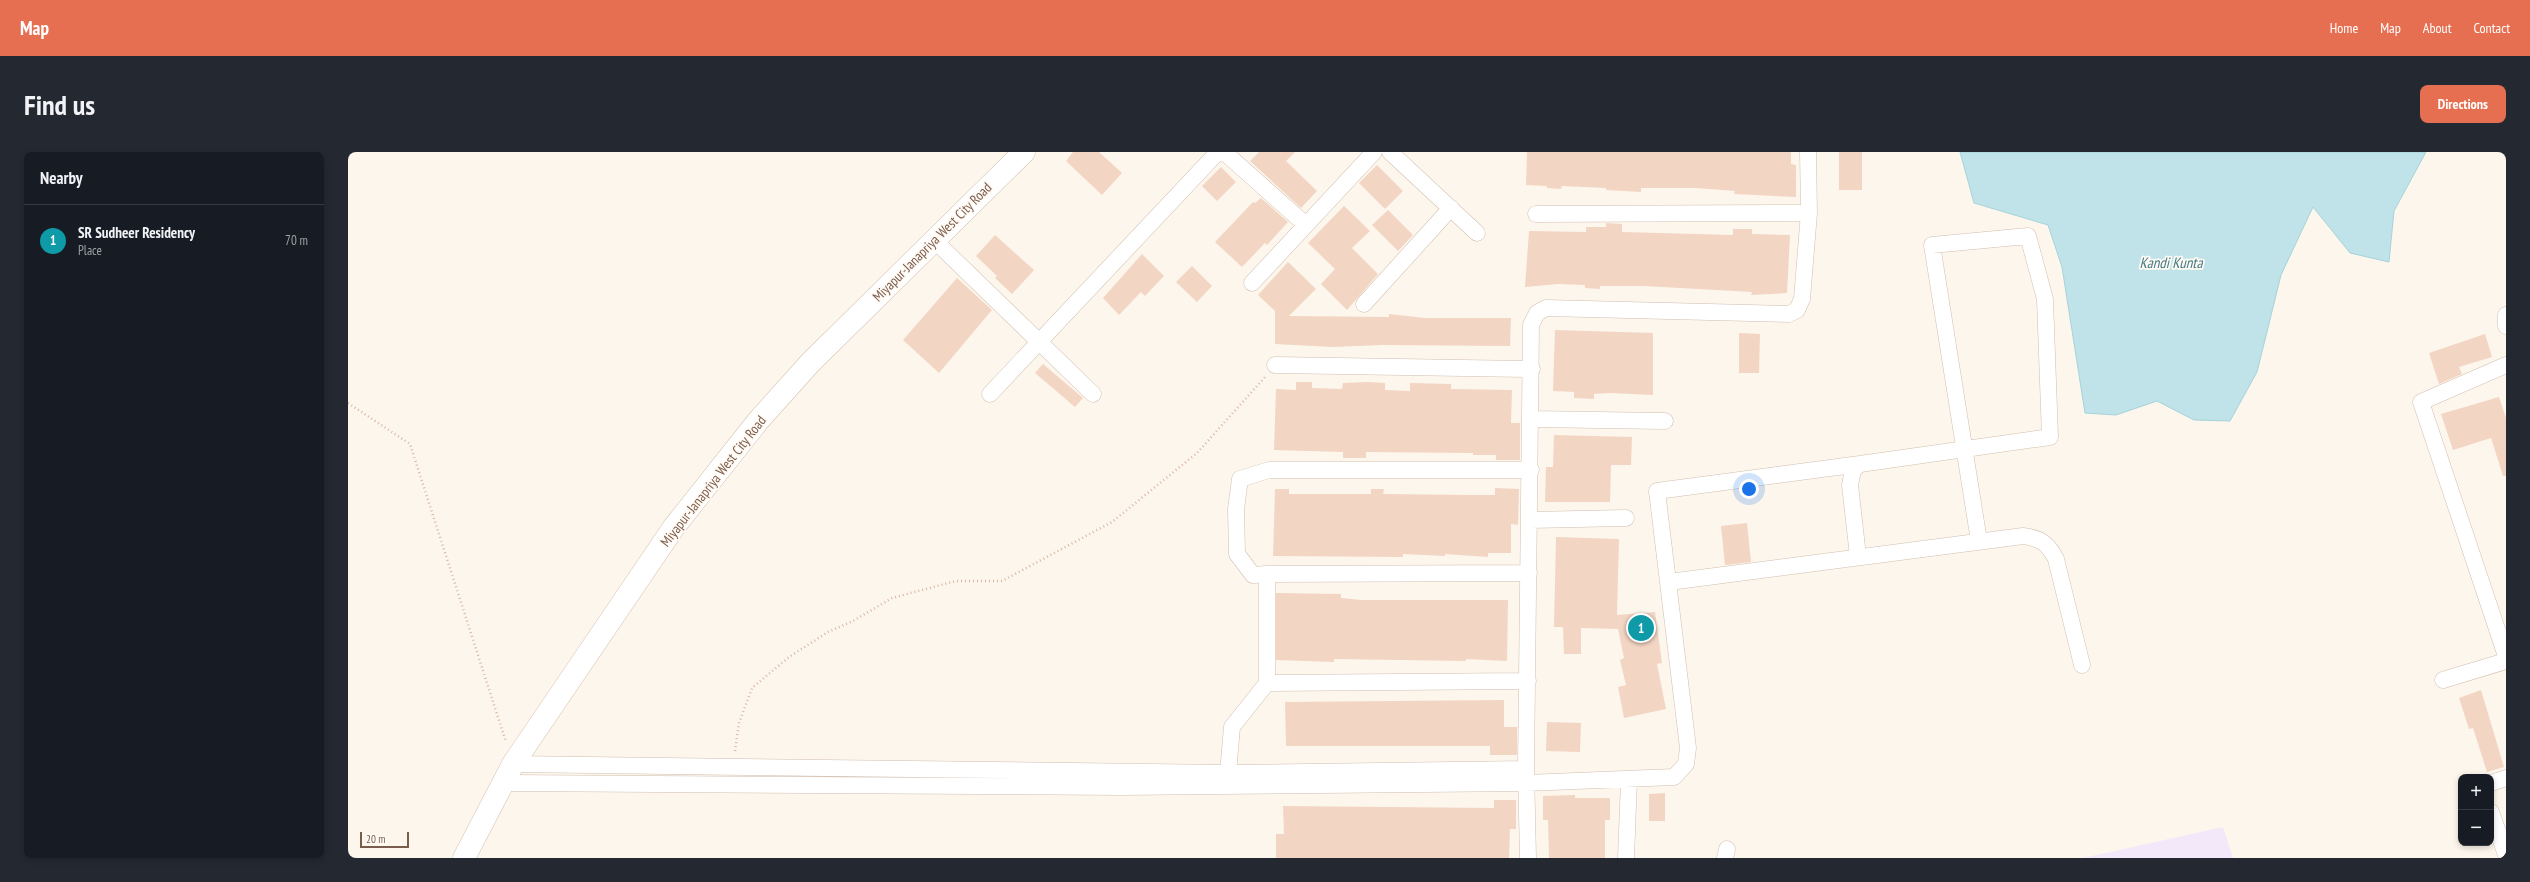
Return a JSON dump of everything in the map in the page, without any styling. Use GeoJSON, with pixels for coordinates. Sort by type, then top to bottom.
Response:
{"type":"FeatureCollection","features":[{"type":"Feature","properties":{"kind":"street","name":"Miyapur-Janapriya West City Road"},"geometry":{"type":"LineString","coordinates":[[464,858],[509,774],[674,527],[758,421],[810,363],[1024,152]]}},
{"type":"Feature","properties":{"kind":"street"},"geometry":{"type":"LineString","coordinates":[[990,394],[1218,152]]}},
{"type":"Feature","properties":{"kind":"street"},"geometry":{"type":"LineString","coordinates":[[1224,152],[1306,225]]}},
{"type":"Feature","properties":{"kind":"street"},"geometry":{"type":"LineString","coordinates":[[1252,283],[1374,152]]}},
{"type":"Feature","properties":{"kind":"street"},"geometry":{"type":"LineString","coordinates":[[1390,152],[1477,233]]}},
{"type":"Feature","properties":{"kind":"street"},"geometry":{"type":"LineString","coordinates":[[1528,858],[1526,776],[1531,470],[1531,325],[1537,313],[1546,308],[1789,314],[1797,310],[1802,299],[1809,213],[1808,152]]}},
{"type":"Feature","properties":{"kind":"street"},"geometry":{"type":"LineString","coordinates":[[1364,304],[1450,208]]}},
{"type":"Feature","properties":{"kind":"street"},"geometry":{"type":"LineString","coordinates":[[1536,214],[1809,213]]}},
{"type":"Feature","properties":{"kind":"street"},"geometry":{"type":"LineString","coordinates":[[509,774],[732,768],[1526,776],[1629,780],[1674,777],[1686,764],[1688,748],[1657,490],[1860,464],[1964,449],[2050,437],[2045,299],[2028,236],[1932,245],[1964,449],[1979,541]]}},
{"type":"Feature","properties":{"kind":"street"},"geometry":{"type":"LineString","coordinates":[[934,240],[1093,394]]}},
{"type":"Feature","properties":{"kind":"street"},"geometry":{"type":"LineString","coordinates":[[2506,315],[2506,326]]}},
{"type":"Feature","properties":{"kind":"street"},"geometry":{"type":"LineString","coordinates":[[1275,365],[1532,369]]}},
{"type":"Feature","properties":{"kind":"street"},"geometry":{"type":"LineString","coordinates":[[2506,365],[2421,402],[2506,656]]}},
{"type":"Feature","properties":{"kind":"street"},"geometry":{"type":"LineString","coordinates":[[1531,419],[1665,421]]}},
{"type":"Feature","properties":{"kind":"street"},"geometry":{"type":"LineString","coordinates":[[1858,556],[1850,485],[1853,470],[1860,464]]}},
{"type":"Feature","properties":{"kind":"street"},"geometry":{"type":"LineString","coordinates":[[1529,573],[1253,575],[1237,554],[1236,509],[1240,479],[1269,470],[1531,470]]}},
{"type":"Feature","properties":{"kind":"street"},"geometry":{"type":"LineString","coordinates":[[1530,520],[1626,518]]}},
{"type":"Feature","properties":{"kind":"street"},"geometry":{"type":"LineString","coordinates":[[1669,582],[1979,541],[2023,536],[2038,538],[2049,547],[2056,559],[2082,665]]}},
{"type":"Feature","properties":{"kind":"street"},"geometry":{"type":"LineString","coordinates":[[1228,773],[1232,727],[1266,682],[1267,574]]}},
{"type":"Feature","properties":{"kind":"street"},"geometry":{"type":"LineString","coordinates":[[2443,680],[2506,661]]}},
{"type":"Feature","properties":{"kind":"street"},"geometry":{"type":"LineString","coordinates":[[1266,682],[1528,681]]}},
{"type":"Feature","properties":{"kind":"street"},"geometry":{"type":"LineString","coordinates":[[509,774],[1121,787],[1526,776]]}},
{"type":"Feature","properties":{"kind":"street"},"geometry":{"type":"LineString","coordinates":[[2494,782],[2506,778]]}},
{"type":"Feature","properties":{"kind":"street"},"geometry":{"type":"LineString","coordinates":[[1626,858],[1629,780]]}},
{"type":"Feature","properties":{"kind":"street"},"geometry":{"type":"LineString","coordinates":[[2494,821],[2506,855]]}},
{"type":"Feature","properties":{"kind":"path"},"geometry":{"type":"LineString","coordinates":[[732,768],[739,723],[752,688],[788,657],[828,632],[853,621],[892,598],[956,581],[1002,581],[1112,522],[1197,453],[1223,426],[1275,365]]}},
{"type":"Feature","properties":{"kind":"path"},"geometry":{"type":"LineString","coordinates":[[348,403],[410,444],[509,774]]}},
{"type":"Feature","properties":{"kind":"shaded area"},"geometry":{"type":"Polygon","coordinates":[[[2223,827],[2233,858],[2083,858],[2223,827]]]}},
{"type":"Feature","properties":{"kind":"water","name":"Kandi Kunta"},"geometry":{"type":"Polygon","coordinates":[[[1960,152],[2426,152],[2394,211],[2389,262],[2350,253],[2313,207],[2281,275],[2257,372],[2230,421],[2194,420],[2157,401],[2116,415],[2085,413],[2062,267],[2048,225],[1974,203],[1960,152]]]}},
{"type":"Feature","properties":{"kind":"building"},"geometry":{"type":"Polygon","coordinates":[[[1073,152],[1099,152],[1122,173],[1102,195],[1066,161],[1073,152]]]}},
{"type":"Feature","properties":{"kind":"building"},"geometry":{"type":"Polygon","coordinates":[[[1259,152],[1295,152],[1286,161],[1317,191],[1301,208],[1250,161],[1259,152]]]}},
{"type":"Feature","properties":{"kind":"building"},"geometry":{"type":"Polygon","coordinates":[[[1527,152],[1791,152],[1791,164],[1796,165],[1796,197],[1734,194],[1735,191],[1696,188],[1641,188],[1641,192],[1606,190],[1606,188],[1562,186],[1561,189],[1547,188],[1547,186],[1526,185],[1527,152]]]}},
{"type":"Feature","properties":{"kind":"building"},"geometry":{"type":"Polygon","coordinates":[[[1839,152],[1862,152],[1862,190],[1839,190],[1839,152]]]}},
{"type":"Feature","properties":{"kind":"building"},"geometry":{"type":"Polygon","coordinates":[[[1377,165],[1403,191],[1385,209],[1359,183],[1377,165]]]}},
{"type":"Feature","properties":{"kind":"building"},"geometry":{"type":"Polygon","coordinates":[[[1221,167],[1236,182],[1217,201],[1202,186],[1221,167]]]}},
{"type":"Feature","properties":{"kind":"building"},"geometry":{"type":"Polygon","coordinates":[[[1261,198],[1288,222],[1267,245],[1265,243],[1242,267],[1215,242],[1253,202],[1255,203],[1261,198]]]}},
{"type":"Feature","properties":{"kind":"building"},"geometry":{"type":"Polygon","coordinates":[[[1344,206],[1370,231],[1352,248],[1378,274],[1347,310],[1321,284],[1335,269],[1308,243],[1344,206]]]}},
{"type":"Feature","properties":{"kind":"building"},"geometry":{"type":"Polygon","coordinates":[[[1388,210],[1413,235],[1398,251],[1372,225],[1388,210]]]}},
{"type":"Feature","properties":{"kind":"building"},"geometry":{"type":"Polygon","coordinates":[[[1606,223],[1622,224],[1622,232],[1733,235],[1733,229],[1752,229],[1752,234],[1790,235],[1787,293],[1751,295],[1752,292],[1644,286],[1600,286],[1600,289],[1585,288],[1585,285],[1558,284],[1525,287],[1529,231],[1586,232],[1586,227],[1606,227],[1606,223]]]}},
{"type":"Feature","properties":{"kind":"building"},"geometry":{"type":"Polygon","coordinates":[[[995,235],[1034,270],[1012,294],[995,278],[997,276],[976,256],[995,235]]]}},
{"type":"Feature","properties":{"kind":"building"},"geometry":{"type":"Polygon","coordinates":[[[1142,254],[1164,276],[1145,296],[1141,292],[1119,315],[1103,298],[1142,254]]]}},
{"type":"Feature","properties":{"kind":"building"},"geometry":{"type":"Polygon","coordinates":[[[1288,262],[1316,289],[1289,316],[1389,317],[1389,314],[1425,318],[1511,318],[1510,346],[1383,345],[1333,347],[1275,344],[1275,311],[1258,295],[1288,262]]]}},
{"type":"Feature","properties":{"kind":"building"},"geometry":{"type":"Polygon","coordinates":[[[1192,266],[1212,286],[1197,302],[1176,282],[1192,266]]]}},
{"type":"Feature","properties":{"kind":"building"},"geometry":{"type":"Polygon","coordinates":[[[957,278],[992,310],[939,373],[903,340],[957,278]]]}},
{"type":"Feature","properties":{"kind":"building"},"geometry":{"type":"Polygon","coordinates":[[[1555,330],[1653,333],[1653,395],[1610,393],[1594,394],[1594,399],[1574,398],[1574,392],[1553,391],[1555,330]]]}},
{"type":"Feature","properties":{"kind":"building"},"geometry":{"type":"Polygon","coordinates":[[[1739,333],[1760,334],[1759,373],[1739,373],[1739,333]]]}},
{"type":"Feature","properties":{"kind":"building"},"geometry":{"type":"Polygon","coordinates":[[[2485,334],[2492,357],[2459,367],[2462,374],[2439,384],[2429,353],[2485,334]]]}},
{"type":"Feature","properties":{"kind":"building"},"geometry":{"type":"Polygon","coordinates":[[[1043,364],[1083,398],[1075,407],[1035,373],[1043,364]]]}},
{"type":"Feature","properties":{"kind":"building"},"geometry":{"type":"Polygon","coordinates":[[[1296,382],[1312,382],[1312,388],[1342,389],[1343,383],[1367,382],[1385,383],[1385,390],[1410,391],[1410,383],[1451,384],[1451,389],[1512,390],[1511,423],[1520,423],[1520,460],[1496,460],[1496,455],[1473,455],[1473,453],[1366,452],[1366,458],[1343,458],[1343,452],[1274,450],[1276,389],[1296,390],[1296,382]]]}},
{"type":"Feature","properties":{"kind":"building"},"geometry":{"type":"Polygon","coordinates":[[[2499,397],[2506,418],[2506,476],[2503,476],[2491,438],[2453,450],[2441,414],[2499,397]]]}},
{"type":"Feature","properties":{"kind":"building"},"geometry":{"type":"Polygon","coordinates":[[[1554,435],[1632,437],[1631,465],[1611,465],[1610,502],[1545,502],[1546,467],[1553,467],[1554,435]]]}},
{"type":"Feature","properties":{"kind":"building"},"geometry":{"type":"Polygon","coordinates":[[[1495,488],[1519,489],[1518,525],[1511,524],[1511,553],[1488,553],[1488,557],[1445,554],[1445,556],[1403,554],[1403,557],[1273,556],[1275,489],[1289,489],[1289,494],[1371,494],[1371,489],[1384,489],[1383,494],[1495,495],[1495,488]]]}},
{"type":"Feature","properties":{"kind":"building"},"geometry":{"type":"Polygon","coordinates":[[[1747,523],[1751,562],[1725,565],[1721,526],[1747,523]]]}},
{"type":"Feature","properties":{"kind":"building"},"geometry":{"type":"Polygon","coordinates":[[[1556,537],[1619,539],[1617,615],[1655,612],[1662,663],[1657,664],[1666,709],[1624,718],[1618,687],[1626,685],[1620,660],[1624,658],[1618,629],[1581,628],[1581,654],[1564,654],[1563,627],[1554,627],[1556,537]]]}},
{"type":"Feature","properties":{"kind":"building"},"geometry":{"type":"Polygon","coordinates":[[[1276,593],[1341,594],[1341,598],[1362,600],[1508,600],[1507,661],[1466,659],[1466,661],[1334,659],[1334,662],[1276,660],[1276,593]]]}},
{"type":"Feature","properties":{"kind":"building"},"geometry":{"type":"Polygon","coordinates":[[[2481,690],[2504,767],[2487,772],[2473,728],[2469,729],[2459,698],[2481,690]]]}},
{"type":"Feature","properties":{"kind":"building"},"geometry":{"type":"Polygon","coordinates":[[[1504,700],[1504,727],[1517,727],[1517,755],[1490,755],[1490,746],[1286,746],[1285,702],[1504,700]]]}},
{"type":"Feature","properties":{"kind":"building"},"geometry":{"type":"Polygon","coordinates":[[[1547,722],[1581,723],[1580,752],[1546,751],[1547,722]]]}},
{"type":"Feature","properties":{"kind":"building"},"geometry":{"type":"Polygon","coordinates":[[[1665,793],[1665,821],[1649,821],[1649,794],[1665,793]]]}},
{"type":"Feature","properties":{"kind":"building"},"geometry":{"type":"Polygon","coordinates":[[[1575,795],[1575,798],[1610,798],[1610,820],[1605,820],[1605,858],[1549,858],[1548,820],[1543,820],[1543,796],[1575,795]]]}},
{"type":"Feature","properties":{"kind":"building"},"geometry":{"type":"Polygon","coordinates":[[[1494,800],[1516,800],[1516,829],[1510,829],[1509,858],[1276,858],[1276,834],[1284,834],[1283,806],[1494,808],[1494,800]]]}},
{"type":"Feature","properties":{"kind":"place","name":"SR Sudheer Residency"},"geometry":{"type":"Point","coordinates":[1641,628]}}]}
